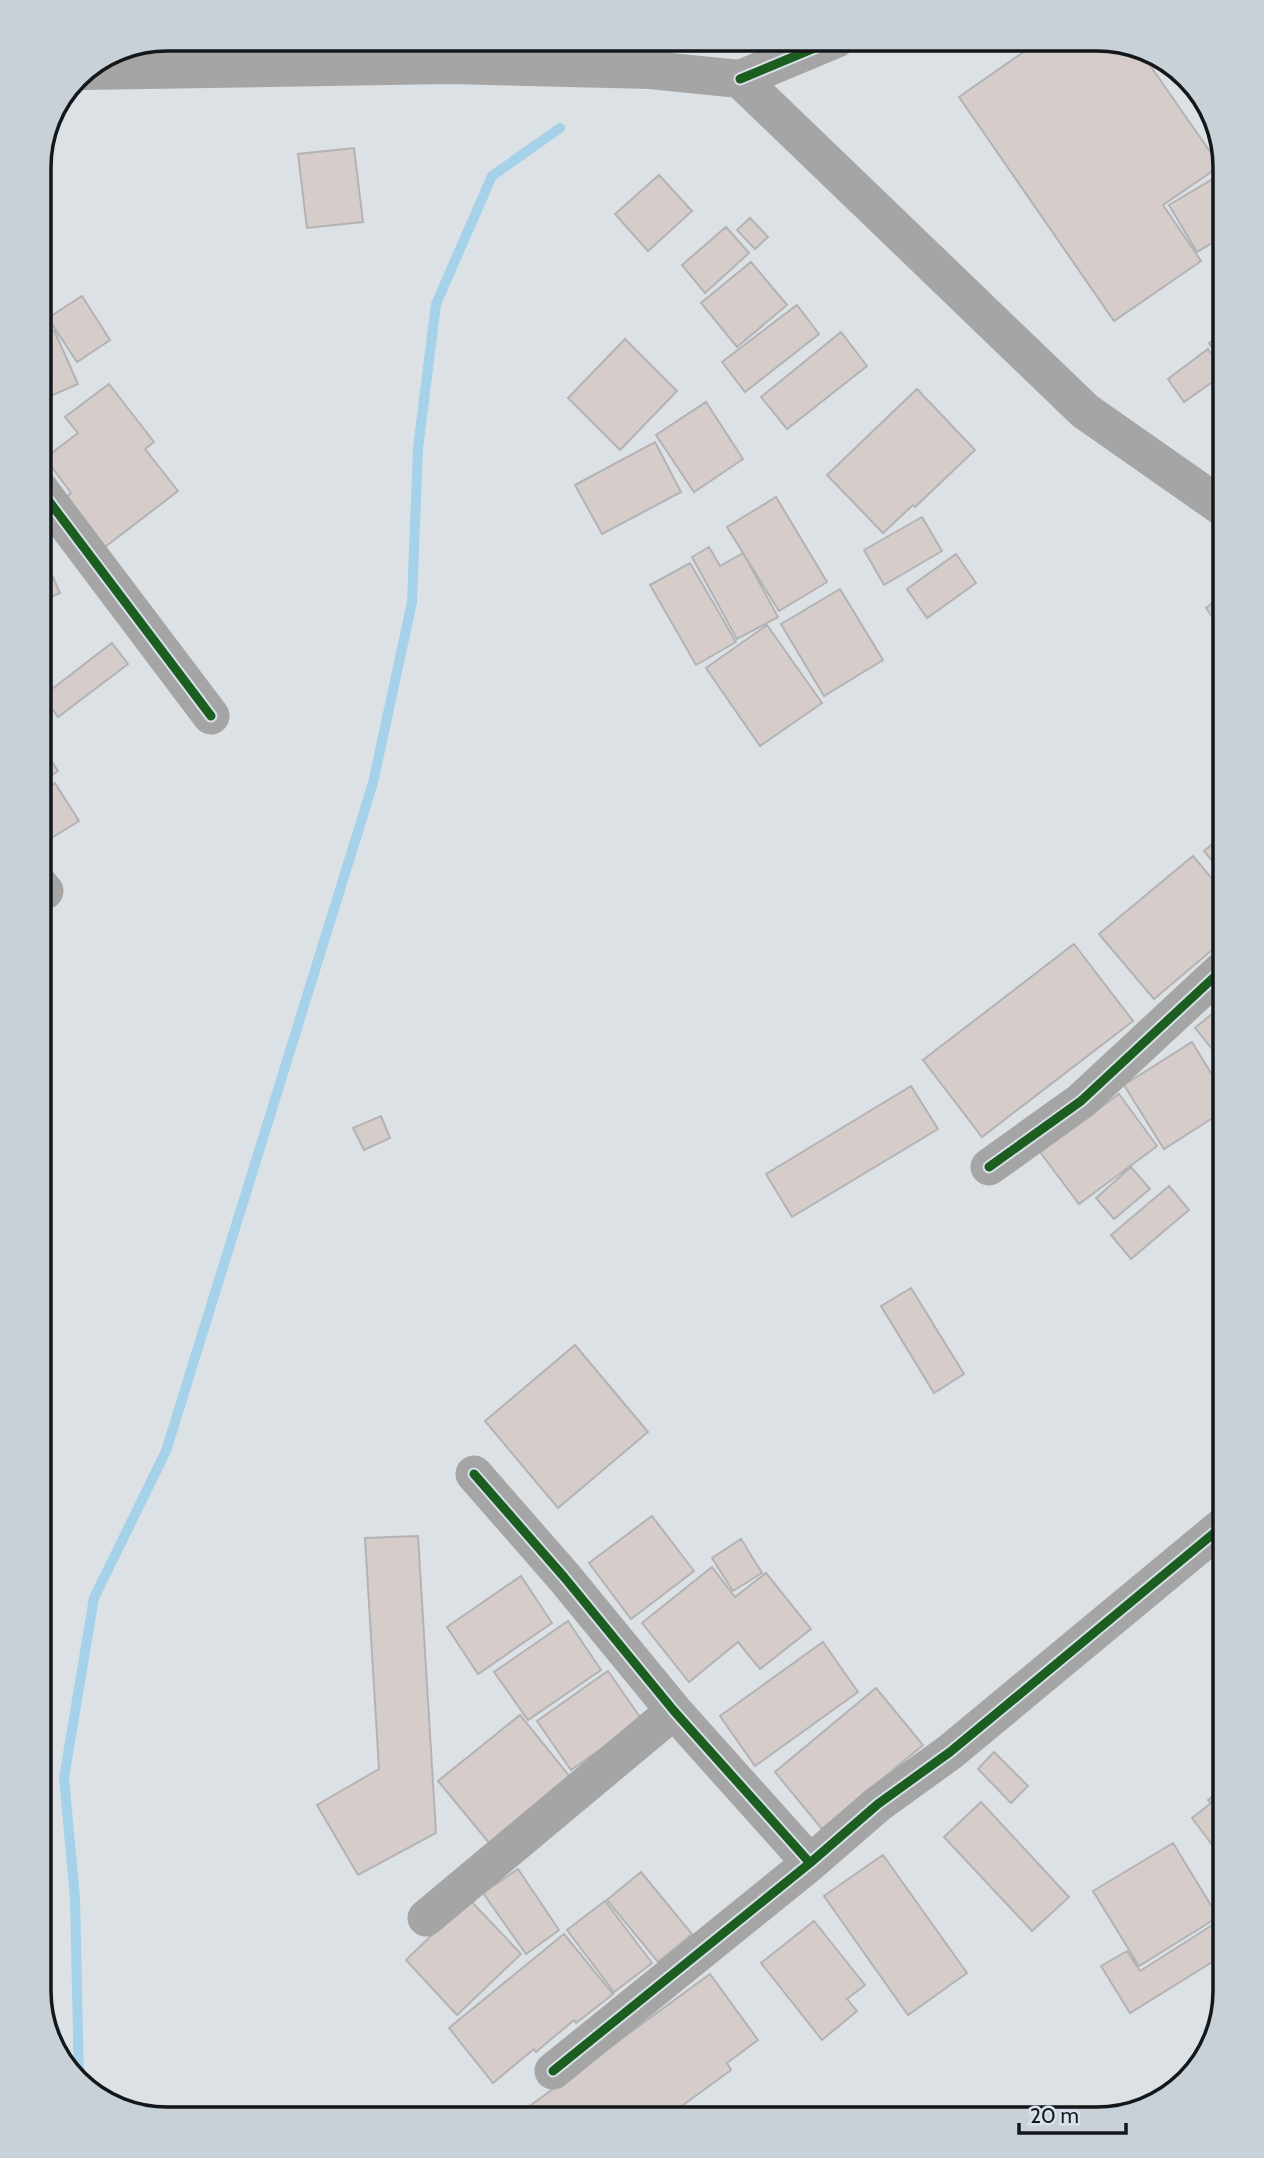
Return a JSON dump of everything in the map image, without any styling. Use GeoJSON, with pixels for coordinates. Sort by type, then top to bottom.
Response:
{"type":"FeatureCollection","features":[{"type":"Feature","properties":{"kind":"main road"},"geometry":{"type":"LineString","coordinates":[[101,71],[449,65],[650,70],[740,79],[807,51]]}},
{"type":"Feature","properties":{"kind":"main road"},"geometry":{"type":"LineString","coordinates":[[740,79],[1085,411],[1213,500]]}},
{"type":"Feature","properties":{"kind":"street"},"geometry":{"type":"LineString","coordinates":[[51,504],[211,716]]}},
{"type":"Feature","properties":{"kind":"street"},"geometry":{"type":"LineString","coordinates":[[989,1167],[1080,1101],[1213,979]]}},
{"type":"Feature","properties":{"kind":"street"},"geometry":{"type":"LineString","coordinates":[[474,1474],[564,1577],[674,1711],[810,1863]]}},
{"type":"Feature","properties":{"kind":"street"},"geometry":{"type":"LineString","coordinates":[[553,2071],[810,1863],[878,1804],[950,1752],[1213,1535]]}},
{"type":"Feature","properties":{"kind":"street"},"geometry":{"type":"LineString","coordinates":[[426,1918],[674,1711]]}},
{"type":"Feature","properties":{"kind":"building"},"geometry":{"type":"Polygon","coordinates":[[[1025,51],[1105,51],[1120,53],[1149,63],[1212,154],[1213,171],[1163,205],[1201,261],[1114,321],[959,97],[1025,51]]]}},
{"type":"Feature","properties":{"kind":"building"},"geometry":{"type":"Polygon","coordinates":[[[354,148],[363,222],[307,228],[298,154],[354,148]]]}},
{"type":"Feature","properties":{"kind":"building"},"geometry":{"type":"Polygon","coordinates":[[[659,175],[692,211],[648,251],[615,214],[659,175]]]}},
{"type":"Feature","properties":{"kind":"building"},"geometry":{"type":"Polygon","coordinates":[[[1213,179],[1213,242],[1197,252],[1169,205],[1213,179]]]}},
{"type":"Feature","properties":{"kind":"building"},"geometry":{"type":"Polygon","coordinates":[[[750,218],[768,237],[755,249],[737,230],[750,218]]]}},
{"type":"Feature","properties":{"kind":"building"},"geometry":{"type":"Polygon","coordinates":[[[726,227],[749,253],[705,293],[682,265],[726,227]]]}},
{"type":"Feature","properties":{"kind":"building"},"geometry":{"type":"Polygon","coordinates":[[[751,262],[787,305],[737,347],[701,303],[751,262]]]}},
{"type":"Feature","properties":{"kind":"building"},"geometry":{"type":"Polygon","coordinates":[[[82,296],[110,340],[77,362],[51,323],[51,316],[82,296]]]}},
{"type":"Feature","properties":{"kind":"building"},"geometry":{"type":"Polygon","coordinates":[[[797,305],[819,334],[745,392],[722,362],[797,305]]]}},
{"type":"Feature","properties":{"kind":"building"},"geometry":{"type":"Polygon","coordinates":[[[54,330],[78,384],[51,396],[51,331],[54,330]]]}},
{"type":"Feature","properties":{"kind":"building"},"geometry":{"type":"Polygon","coordinates":[[[841,332],[867,366],[787,429],[761,397],[841,332]]]}},
{"type":"Feature","properties":{"kind":"building"},"geometry":{"type":"Polygon","coordinates":[[[625,339],[677,391],[620,450],[568,398],[625,339]]]}},
{"type":"Feature","properties":{"kind":"building"},"geometry":{"type":"Polygon","coordinates":[[[1208,349],[1213,356],[1213,381],[1184,402],[1168,379],[1208,349]]]}},
{"type":"Feature","properties":{"kind":"building"},"geometry":{"type":"Polygon","coordinates":[[[109,384],[154,442],[145,449],[178,491],[101,550],[63,500],[71,493],[51,466],[51,453],[78,433],[65,417],[109,384]]]}},
{"type":"Feature","properties":{"kind":"building"},"geometry":{"type":"Polygon","coordinates":[[[917,389],[975,450],[915,507],[913,505],[883,533],[827,475],[917,389]]]}},
{"type":"Feature","properties":{"kind":"building"},"geometry":{"type":"Polygon","coordinates":[[[706,402],[743,459],[694,492],[656,435],[706,402]]]}},
{"type":"Feature","properties":{"kind":"building"},"geometry":{"type":"Polygon","coordinates":[[[655,442],[681,492],[602,534],[575,485],[655,442]]]}},
{"type":"Feature","properties":{"kind":"building"},"geometry":{"type":"Polygon","coordinates":[[[776,497],[827,582],[779,611],[727,527],[776,497]]]}},
{"type":"Feature","properties":{"kind":"building"},"geometry":{"type":"Polygon","coordinates":[[[922,517],[942,551],[884,585],[864,550],[922,517]]]}},
{"type":"Feature","properties":{"kind":"building"},"geometry":{"type":"Polygon","coordinates":[[[709,547],[720,566],[743,553],[778,617],[737,639],[692,557],[709,547]]]}},
{"type":"Feature","properties":{"kind":"building"},"geometry":{"type":"Polygon","coordinates":[[[956,554],[976,583],[927,618],[907,589],[956,554]]]}},
{"type":"Feature","properties":{"kind":"building"},"geometry":{"type":"Polygon","coordinates":[[[690,563],[736,642],[696,665],[650,585],[690,563]]]}},
{"type":"Feature","properties":{"kind":"building"},"geometry":{"type":"Polygon","coordinates":[[[51,573],[60,593],[51,597],[51,573]]]}},
{"type":"Feature","properties":{"kind":"building"},"geometry":{"type":"Polygon","coordinates":[[[840,589],[883,660],[824,696],[781,624],[840,589]]]}},
{"type":"Feature","properties":{"kind":"building"},"geometry":{"type":"Polygon","coordinates":[[[1213,602],[1213,618],[1206,608],[1213,602]]]}},
{"type":"Feature","properties":{"kind":"building"},"geometry":{"type":"Polygon","coordinates":[[[767,625],[822,703],[760,746],[706,668],[767,625]]]}},
{"type":"Feature","properties":{"kind":"building"},"geometry":{"type":"Polygon","coordinates":[[[112,643],[128,664],[58,717],[51,707],[51,690],[112,643]]]}},
{"type":"Feature","properties":{"kind":"building"},"geometry":{"type":"Polygon","coordinates":[[[51,760],[58,771],[51,776],[51,760]]]}},
{"type":"Feature","properties":{"kind":"building"},"geometry":{"type":"Polygon","coordinates":[[[55,783],[79,821],[51,838],[51,786],[55,783]]]}},
{"type":"Feature","properties":{"kind":"building"},"geometry":{"type":"Polygon","coordinates":[[[1213,843],[1213,862],[1204,851],[1213,843]]]}},
{"type":"Feature","properties":{"kind":"building"},"geometry":{"type":"Polygon","coordinates":[[[1193,856],[1213,880],[1213,949],[1154,999],[1099,934],[1193,856]]]}},
{"type":"Feature","properties":{"kind":"building"},"geometry":{"type":"Polygon","coordinates":[[[1074,944],[1133,1021],[982,1137],[923,1060],[1074,944]]]}},
{"type":"Feature","properties":{"kind":"building"},"geometry":{"type":"Polygon","coordinates":[[[1213,1013],[1213,1050],[1195,1028],[1213,1013]]]}},
{"type":"Feature","properties":{"kind":"building"},"geometry":{"type":"Polygon","coordinates":[[[1192,1042],[1213,1076],[1213,1118],[1164,1149],[1124,1085],[1192,1042]]]}},
{"type":"Feature","properties":{"kind":"building"},"geometry":{"type":"Polygon","coordinates":[[[911,1086],[938,1129],[792,1217],[766,1174],[911,1086]]]}},
{"type":"Feature","properties":{"kind":"building"},"geometry":{"type":"Polygon","coordinates":[[[1119,1094],[1157,1146],[1079,1204],[1040,1152],[1119,1094]]]}},
{"type":"Feature","properties":{"kind":"building"},"geometry":{"type":"Polygon","coordinates":[[[381,1116],[390,1138],[364,1150],[353,1128],[381,1116]]]}},
{"type":"Feature","properties":{"kind":"building"},"geometry":{"type":"Polygon","coordinates":[[[1131,1167],[1150,1189],[1114,1219],[1096,1198],[1131,1167]]]}},
{"type":"Feature","properties":{"kind":"building"},"geometry":{"type":"Polygon","coordinates":[[[1169,1186],[1189,1210],[1131,1259],[1111,1235],[1169,1186]]]}},
{"type":"Feature","properties":{"kind":"building"},"geometry":{"type":"Polygon","coordinates":[[[911,1288],[964,1374],[934,1393],[881,1306],[911,1288]]]}},
{"type":"Feature","properties":{"kind":"building"},"geometry":{"type":"Polygon","coordinates":[[[575,1345],[648,1432],[558,1508],[485,1421],[575,1345]]]}},
{"type":"Feature","properties":{"kind":"building"},"geometry":{"type":"Polygon","coordinates":[[[652,1516],[694,1571],[631,1619],[589,1563],[652,1516]]]}},
{"type":"Feature","properties":{"kind":"building"},"geometry":{"type":"Polygon","coordinates":[[[418,1536],[436,1833],[358,1875],[317,1805],[379,1769],[365,1538],[418,1536]]]}},
{"type":"Feature","properties":{"kind":"building"},"geometry":{"type":"Polygon","coordinates":[[[741,1539],[762,1573],[733,1591],[712,1558],[741,1539]]]}},
{"type":"Feature","properties":{"kind":"building"},"geometry":{"type":"Polygon","coordinates":[[[712,1567],[735,1597],[766,1573],[811,1629],[760,1669],[738,1642],[689,1682],[642,1623],[712,1567]]]}},
{"type":"Feature","properties":{"kind":"building"},"geometry":{"type":"Polygon","coordinates":[[[521,1576],[552,1623],[478,1674],[447,1627],[521,1576]]]}},
{"type":"Feature","properties":{"kind":"building"},"geometry":{"type":"Polygon","coordinates":[[[568,1621],[601,1670],[528,1720],[494,1672],[568,1621]]]}},
{"type":"Feature","properties":{"kind":"building"},"geometry":{"type":"Polygon","coordinates":[[[823,1642],[858,1692],[755,1766],[720,1716],[823,1642]]]}},
{"type":"Feature","properties":{"kind":"building"},"geometry":{"type":"Polygon","coordinates":[[[608,1671],[642,1720],[571,1770],[537,1721],[608,1671]]]}},
{"type":"Feature","properties":{"kind":"building"},"geometry":{"type":"Polygon","coordinates":[[[876,1688],[923,1745],[822,1829],[775,1772],[876,1688]]]}},
{"type":"Feature","properties":{"kind":"building"},"geometry":{"type":"Polygon","coordinates":[[[520,1715],[571,1778],[490,1844],[438,1781],[520,1715]]]}},
{"type":"Feature","properties":{"kind":"building"},"geometry":{"type":"Polygon","coordinates":[[[994,1752],[1028,1786],[1011,1803],[978,1769],[994,1752]]]}},
{"type":"Feature","properties":{"kind":"building"},"geometry":{"type":"Polygon","coordinates":[[[1213,1796],[1213,1846],[1192,1818],[1211,1803],[1208,1800],[1213,1796]]]}},
{"type":"Feature","properties":{"kind":"building"},"geometry":{"type":"Polygon","coordinates":[[[981,1802],[1069,1897],[1032,1931],[944,1837],[981,1802]]]}},
{"type":"Feature","properties":{"kind":"building"},"geometry":{"type":"Polygon","coordinates":[[[1173,1843],[1213,1909],[1213,1920],[1139,1966],[1093,1891],[1173,1843]]]}},
{"type":"Feature","properties":{"kind":"building"},"geometry":{"type":"Polygon","coordinates":[[[883,1855],[967,1973],[908,2015],[824,1896],[883,1855]]]}},
{"type":"Feature","properties":{"kind":"building"},"geometry":{"type":"Polygon","coordinates":[[[518,1869],[559,1930],[526,1954],[483,1893],[518,1869]]]}},
{"type":"Feature","properties":{"kind":"building"},"geometry":{"type":"Polygon","coordinates":[[[641,1872],[692,1934],[658,1962],[607,1900],[641,1872]]]}},
{"type":"Feature","properties":{"kind":"building"},"geometry":{"type":"Polygon","coordinates":[[[469,1899],[521,1954],[457,2015],[406,1960],[469,1899]]]}},
{"type":"Feature","properties":{"kind":"building"},"geometry":{"type":"Polygon","coordinates":[[[605,1901],[652,1963],[614,1992],[567,1930],[605,1901]]]}},
{"type":"Feature","properties":{"kind":"building"},"geometry":{"type":"Polygon","coordinates":[[[814,1921],[865,1985],[847,1999],[857,2011],[822,2040],[761,1963],[814,1921]]]}},
{"type":"Feature","properties":{"kind":"building"},"geometry":{"type":"Polygon","coordinates":[[[1213,1925],[1213,1961],[1130,2013],[1101,1966],[1127,1951],[1140,1971],[1213,1925]]]}},
{"type":"Feature","properties":{"kind":"building"},"geometry":{"type":"Polygon","coordinates":[[[564,1934],[613,1994],[576,2023],[574,2020],[536,2052],[534,2049],[493,2083],[449,2028],[564,1934]]]}},
{"type":"Feature","properties":{"kind":"building"},"geometry":{"type":"Polygon","coordinates":[[[710,1974],[758,2040],[727,2063],[731,2070],[680,2107],[528,2107],[710,1974]]]}},
{"type":"Feature","properties":{"kind":"waterway"},"geometry":{"type":"LineString","coordinates":[[79,2066],[75,1898],[64,1778],[94,1598],[166,1451],[373,783],[412,602],[418,448],[436,304],[492,176],[560,128]]}},
{"type":"Feature","properties":{"kind":"cycle path"},"geometry":{"type":"LineString","coordinates":[[740,79],[807,51]]}},
{"type":"Feature","properties":{"kind":"cycle path"},"geometry":{"type":"LineString","coordinates":[[51,504],[211,716]]}},
{"type":"Feature","properties":{"kind":"cycle path"},"geometry":{"type":"LineString","coordinates":[[989,1167],[1081,1101],[1213,978]]}},
{"type":"Feature","properties":{"kind":"cycle path"},"geometry":{"type":"LineString","coordinates":[[474,1474],[564,1577],[674,1711],[810,1863]]}},
{"type":"Feature","properties":{"kind":"cycle path"},"geometry":{"type":"LineString","coordinates":[[553,2071],[810,1863],[878,1804],[950,1752],[1213,1534]]}}]}
